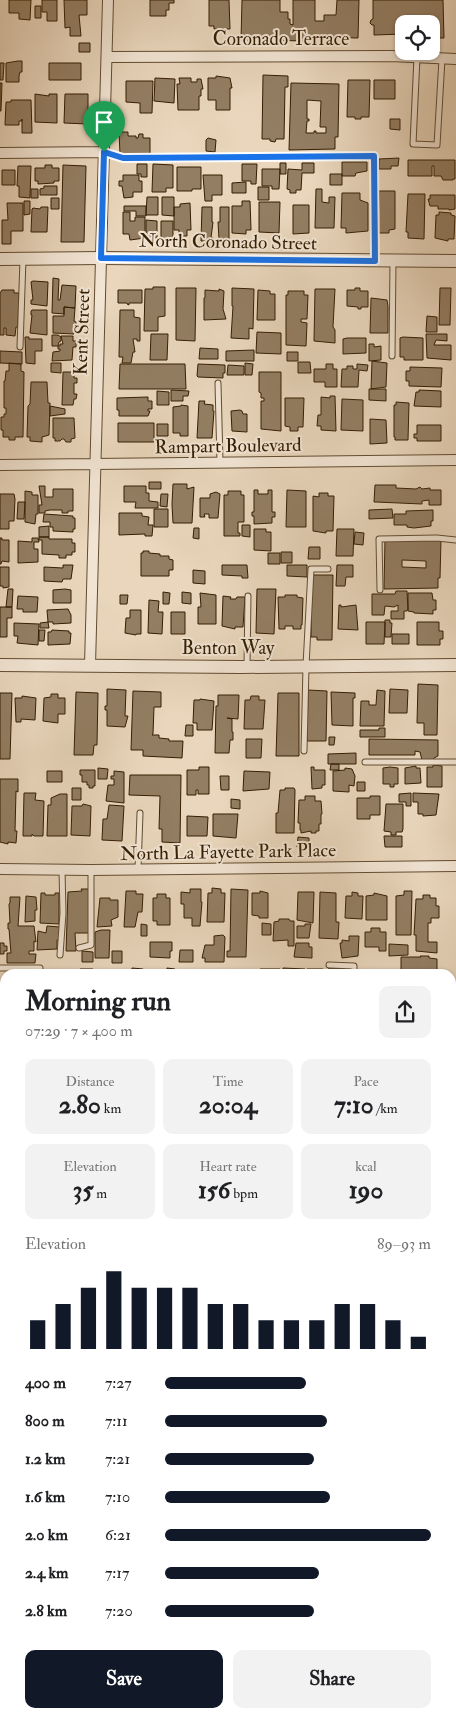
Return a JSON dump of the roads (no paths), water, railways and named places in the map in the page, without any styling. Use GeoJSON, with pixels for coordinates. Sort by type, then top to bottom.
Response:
{"type":"FeatureCollection","features":[{"type":"Feature","properties":{"kind":"street","name":"Kent Street"},"geometry":{"type":"LineString","coordinates":[[90,665],[108,0]]}},
{"type":"Feature","properties":{"kind":"street","name":"Coronado Terrace"},"geometry":{"type":"LineString","coordinates":[[107,56],[395,57]]}},
{"type":"Feature","properties":{"kind":"street","name":"Coronado Terrace"},"geometry":{"type":"LineString","coordinates":[[442,58],[456,59]]}},
{"type":"Feature","properties":{"kind":"street"},"geometry":{"type":"LineString","coordinates":[[0,153],[104,152]]}},
{"type":"Feature","properties":{"kind":"street","name":"North Coronado Street"},"geometry":{"type":"LineString","coordinates":[[0,259],[456,261]]}},
{"type":"Feature","properties":{"kind":"street","name":"Rampart Boulevard"},"geometry":{"type":"LineString","coordinates":[[0,465],[456,460]]}},
{"type":"Feature","properties":{"kind":"street","name":"Benton Way"},"geometry":{"type":"LineString","coordinates":[[0,665],[456,665]]}},
{"type":"Feature","properties":{"kind":"street","name":"North La Fayette Park Place"},"geometry":{"type":"LineString","coordinates":[[0,869],[91,870],[456,866]]}},
{"type":"Feature","properties":{"kind":"lane"},"geometry":{"type":"LineString","coordinates":[[416,60],[414,144],[437,145],[442,58]]}},
{"type":"Feature","properties":{"kind":"lane"},"geometry":{"type":"LineString","coordinates":[[104,152],[123,158],[374,156],[375,261]]}},
{"type":"Feature","properties":{"kind":"lane"},"geometry":{"type":"LineString","coordinates":[[20,348],[23,259]]}},
{"type":"Feature","properties":{"kind":"lane"},"geometry":{"type":"LineString","coordinates":[[392,356],[393,261]]}},
{"type":"Feature","properties":{"kind":"lane"},"geometry":{"type":"LineString","coordinates":[[218,383],[220,462]]}},
{"type":"Feature","properties":{"kind":"lane"},"geometry":{"type":"LineString","coordinates":[[380,590],[379,539],[437,538],[456,540]]}},
{"type":"Feature","properties":{"kind":"lane"},"geometry":{"type":"LineString","coordinates":[[304,751],[310,569],[328,569]]}},
{"type":"Feature","properties":{"kind":"lane"},"geometry":{"type":"LineString","coordinates":[[246,666],[248,596]]}},
{"type":"Feature","properties":{"kind":"lane"},"geometry":{"type":"LineString","coordinates":[[365,762],[456,762]]}},
{"type":"Feature","properties":{"kind":"lane"},"geometry":{"type":"LineString","coordinates":[[138,869],[140,812]]}},
{"type":"Feature","properties":{"kind":"lane"},"geometry":{"type":"LineString","coordinates":[[60,955],[62,869]]}},
{"type":"Feature","properties":{"kind":"lane"},"geometry":{"type":"LineString","coordinates":[[79,948],[91,945],[91,870]]}},
{"type":"Feature","properties":{"kind":"lane"},"geometry":{"type":"LineString","coordinates":[[329,965],[354,966],[354,969]]}},
{"type":"Feature","properties":{"kind":"lane"},"geometry":{"type":"LineString","coordinates":[[0,968],[40,968]]}}]}
